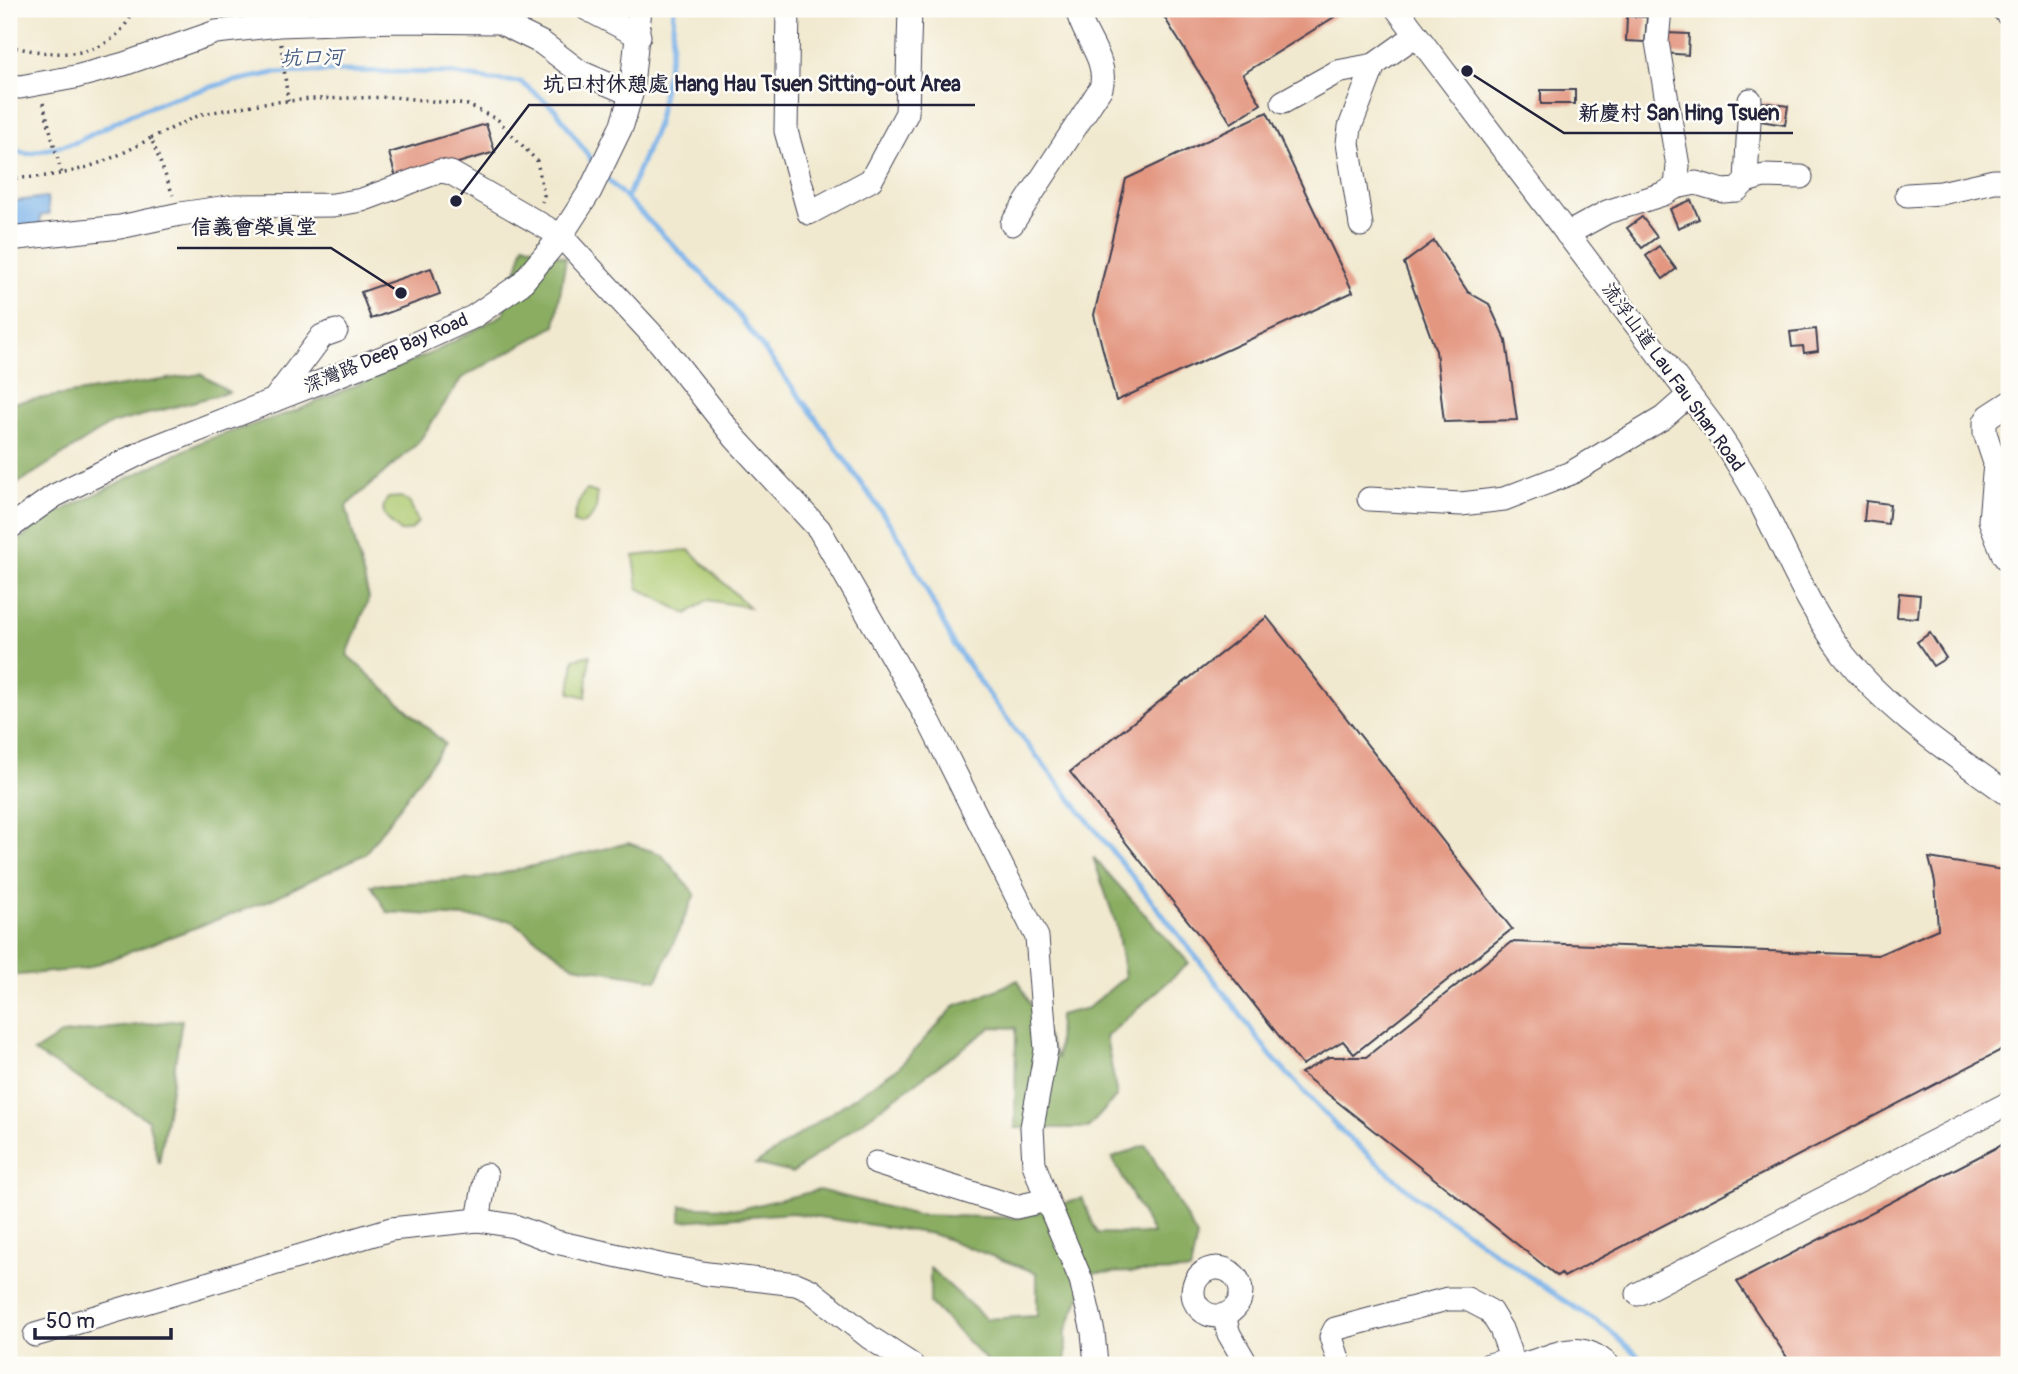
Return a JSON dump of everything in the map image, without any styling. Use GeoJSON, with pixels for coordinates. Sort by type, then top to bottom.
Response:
{"type":"FeatureCollection","features":[{"type":"Feature","properties":{"kind":"street"},"geometry":{"type":"LineString","coordinates":[[587,9],[639,36]]}},
{"type":"Feature","properties":{"kind":"street","name":"深灣路 Deep Bay Road"},"geometry":{"type":"LineString","coordinates":[[9,528],[54,496],[147,450],[397,352],[472,317],[521,284],[561,236],[590,191],[622,125],[631,94],[640,9]]}},
{"type":"Feature","properties":{"kind":"street"},"geometry":{"type":"LineString","coordinates":[[788,9],[786,131],[809,213],[870,180],[907,113],[910,9]]}},
{"type":"Feature","properties":{"kind":"street"},"geometry":{"type":"LineString","coordinates":[[1012,224],[1101,88],[1104,77],[1077,9]]}},
{"type":"Feature","properties":{"kind":"street"},"geometry":{"type":"LineString","coordinates":[[1660,9],[1657,42],[1678,166],[1676,187]]}},
{"type":"Feature","properties":{"kind":"street"},"geometry":{"type":"LineString","coordinates":[[2003,9],[2009,16]]}},
{"type":"Feature","properties":{"kind":"street"},"geometry":{"type":"LineString","coordinates":[[1361,225],[1348,143],[1350,127],[1374,65],[1409,19]]}},
{"type":"Feature","properties":{"kind":"street","name":"流浮山道 Lau Fau Shan Road"},"geometry":{"type":"LineString","coordinates":[[1409,19],[1740,467],[1812,607],[1851,663],[1874,690],[1910,724],[2009,795]]}},
{"type":"Feature","properties":{"kind":"street"},"geometry":{"type":"LineString","coordinates":[[9,86],[50,82],[124,64],[216,32],[292,24],[499,22],[542,43],[580,72],[631,94]]}},
{"type":"Feature","properties":{"kind":"street"},"geometry":{"type":"LineString","coordinates":[[1283,102],[1337,72],[1374,65]]}},
{"type":"Feature","properties":{"kind":"street"},"geometry":{"type":"LineString","coordinates":[[1746,181],[1750,100]]}},
{"type":"Feature","properties":{"kind":"street"},"geometry":{"type":"LineString","coordinates":[[9,239],[120,227],[235,206],[333,205],[362,200],[440,172],[446,172],[561,236],[661,344],[735,438],[819,529],[930,723],[1037,937],[1046,1050],[1032,1127],[1034,1164],[1081,1280],[1093,1332],[1096,1365]]}},
{"type":"Feature","properties":{"kind":"street"},"geometry":{"type":"LineString","coordinates":[[1567,234],[1607,212],[1663,194],[1676,187],[1696,183],[1723,191],[1737,190],[1746,181],[1764,176],[1801,177]]}},
{"type":"Feature","properties":{"kind":"street"},"geometry":{"type":"LineString","coordinates":[[1908,195],[1941,193],[1994,181],[2009,181]]}},
{"type":"Feature","properties":{"kind":"street"},"geometry":{"type":"LineString","coordinates":[[274,400],[322,336],[336,331]]}},
{"type":"Feature","properties":{"kind":"street"},"geometry":{"type":"LineString","coordinates":[[1369,499],[1461,504],[1504,499],[1571,473],[1663,418],[1689,395]]}},
{"type":"Feature","properties":{"kind":"street"},"geometry":{"type":"LineString","coordinates":[[2009,402],[1985,422],[1985,433],[1995,463],[1990,520],[2009,562]]}},
{"type":"Feature","properties":{"kind":"street"},"geometry":{"type":"LineString","coordinates":[[1638,1294],[2009,1103]]}},
{"type":"Feature","properties":{"kind":"street"},"geometry":{"type":"LineString","coordinates":[[876,1163],[1016,1207],[1047,1200]]}},
{"type":"Feature","properties":{"kind":"street"},"geometry":{"type":"LineString","coordinates":[[478,1220],[486,1175]]}},
{"type":"Feature","properties":{"kind":"street"},"geometry":{"type":"LineString","coordinates":[[35,1335],[391,1229],[478,1220],[514,1226],[556,1242],[664,1266],[796,1284],[810,1290],[869,1337],[912,1365]]}},
{"type":"Feature","properties":{"kind":"street"},"geometry":{"type":"LineString","coordinates":[[1340,1365],[1331,1337],[1335,1329],[1447,1299],[1467,1298],[1490,1311],[1518,1362]]}},
{"type":"Feature","properties":{"kind":"street"},"geometry":{"type":"LineString","coordinates":[[1224,1316],[1229,1334],[1247,1365]]}},
{"type":"Feature","properties":{"kind":"street"},"geometry":{"type":"LineString","coordinates":[[1489,1365],[1518,1362],[1573,1350],[1586,1350],[1597,1354],[1608,1365]]}},
{"type":"Feature","properties":{"kind":"path"},"geometry":{"type":"LineString","coordinates":[[9,46],[46,55],[78,54],[104,44],[122,30],[134,9]]}},
{"type":"Feature","properties":{"kind":"path"},"geometry":{"type":"LineString","coordinates":[[279,32],[288,101]]}},
{"type":"Feature","properties":{"kind":"path"},"geometry":{"type":"LineString","coordinates":[[40,92],[61,173]]}},
{"type":"Feature","properties":{"kind":"path"},"geometry":{"type":"LineString","coordinates":[[9,178],[61,173],[114,159],[202,114],[264,103],[393,97],[468,105],[498,120],[537,161],[544,195],[533,220]]}},
{"type":"Feature","properties":{"kind":"path"},"geometry":{"type":"LineString","coordinates":[[151,138],[180,214]]}},
{"type":"Feature","properties":{"kind":"green space"},"geometry":{"type":"Polygon","coordinates":[[[524,244],[566,258],[555,326],[462,378],[418,443],[346,506],[369,598],[347,655],[445,744],[365,854],[270,900],[84,969],[9,976],[9,888],[13,882],[9,881],[9,549],[43,520],[203,441],[298,410],[436,351],[504,314],[524,244]]]}},
{"type":"Feature","properties":{"kind":"green space"},"geometry":{"type":"Polygon","coordinates":[[[201,374],[229,392],[111,424],[9,489],[9,403],[201,374]]]}},
{"type":"Feature","properties":{"kind":"green space"},"geometry":{"type":"Polygon","coordinates":[[[587,490],[597,493],[596,508],[592,516],[580,525],[574,523],[575,515],[587,490]]]}},
{"type":"Feature","properties":{"kind":"green space"},"geometry":{"type":"Polygon","coordinates":[[[401,497],[410,503],[418,522],[411,530],[400,532],[386,517],[383,509],[388,498],[401,497]]]}},
{"type":"Feature","properties":{"kind":"green space"},"geometry":{"type":"Polygon","coordinates":[[[689,550],[749,607],[707,600],[687,614],[638,588],[634,556],[689,550]]]}},
{"type":"Feature","properties":{"kind":"green space"},"geometry":{"type":"Polygon","coordinates":[[[590,655],[586,697],[570,693],[574,659],[590,655]]]}},
{"type":"Feature","properties":{"kind":"green space"},"geometry":{"type":"Polygon","coordinates":[[[628,843],[661,854],[695,894],[657,980],[574,966],[510,920],[387,912],[371,885],[479,879],[628,843]]]}},
{"type":"Feature","properties":{"kind":"green space"},"geometry":{"type":"Polygon","coordinates":[[[1093,857],[1189,963],[1106,1037],[1117,1096],[1088,1128],[1015,1128],[1016,1028],[992,1027],[792,1173],[756,1164],[899,1067],[956,1005],[1018,980],[1058,1059],[1059,1015],[1088,1008],[1125,977],[1116,924],[1093,857]]]}},
{"type":"Feature","properties":{"kind":"green space"},"geometry":{"type":"Polygon","coordinates":[[[182,1020],[159,1163],[148,1120],[34,1052],[62,1034],[182,1020]]]}},
{"type":"Feature","properties":{"kind":"green space"},"geometry":{"type":"Polygon","coordinates":[[[1146,1145],[1197,1237],[1190,1271],[1090,1273],[1066,1330],[1066,1365],[991,1365],[930,1303],[930,1268],[986,1319],[1037,1316],[1037,1273],[933,1234],[792,1213],[681,1221],[681,1206],[740,1209],[819,1190],[917,1215],[1019,1218],[1082,1198],[1097,1233],[1153,1234],[1112,1158],[1146,1145]]]}},
{"type":"Feature","properties":{"kind":"water"},"geometry":{"type":"Polygon","coordinates":[[[47,197],[49,214],[40,216],[41,227],[9,232],[9,202],[47,197]]]}},
{"type":"Feature","properties":{"kind":"building"},"geometry":{"type":"Polygon","coordinates":[[[1159,9],[1347,9],[1243,74],[1261,104],[1231,123],[1159,9]]]}},
{"type":"Feature","properties":{"kind":"building"},"geometry":{"type":"Polygon","coordinates":[[[1627,16],[1647,17],[1645,42],[1626,41],[1627,16]]]}},
{"type":"Feature","properties":{"kind":"building"},"geometry":{"type":"Polygon","coordinates":[[[1666,33],[1689,34],[1688,55],[1664,53],[1666,33]]]}},
{"type":"Feature","properties":{"kind":"building"},"geometry":{"type":"Polygon","coordinates":[[[1541,90],[1575,90],[1575,104],[1541,104],[1541,90]]]}},
{"type":"Feature","properties":{"kind":"building"},"geometry":{"type":"Polygon","coordinates":[[[1763,102],[1788,106],[1785,125],[1760,121],[1763,102]]]}},
{"type":"Feature","properties":{"kind":"building"},"geometry":{"type":"Polygon","coordinates":[[[1267,112],[1353,292],[1116,401],[1094,315],[1126,179],[1267,112]]]}},
{"type":"Feature","properties":{"kind":"building"},"geometry":{"type":"Polygon","coordinates":[[[486,124],[495,152],[397,181],[389,153],[486,124]]]}},
{"type":"Feature","properties":{"kind":"building"},"geometry":{"type":"Polygon","coordinates":[[[1691,200],[1699,219],[1678,228],[1670,209],[1691,200]]]}},
{"type":"Feature","properties":{"kind":"building"},"geometry":{"type":"Polygon","coordinates":[[[1642,217],[1657,237],[1642,248],[1627,228],[1642,217]]]}},
{"type":"Feature","properties":{"kind":"building"},"geometry":{"type":"Polygon","coordinates":[[[1434,241],[1468,292],[1489,304],[1506,341],[1517,420],[1444,422],[1436,351],[1404,263],[1434,241]]]}},
{"type":"Feature","properties":{"kind":"building"},"geometry":{"type":"Polygon","coordinates":[[[1659,246],[1676,269],[1663,279],[1646,256],[1659,246]]]}},
{"type":"Feature","properties":{"kind":"building"},"geometry":{"type":"Polygon","coordinates":[[[431,268],[440,294],[371,319],[361,292],[431,268]]]}},
{"type":"Feature","properties":{"kind":"building"},"geometry":{"type":"Polygon","coordinates":[[[1816,329],[1818,351],[1804,353],[1803,346],[1792,347],[1790,332],[1816,329]]]}},
{"type":"Feature","properties":{"kind":"building"},"geometry":{"type":"Polygon","coordinates":[[[1866,501],[1890,504],[1888,524],[1864,521],[1866,501]]]}},
{"type":"Feature","properties":{"kind":"building"},"geometry":{"type":"Polygon","coordinates":[[[1899,593],[1920,595],[1918,618],[1897,617],[1899,593]]]}},
{"type":"Feature","properties":{"kind":"building"},"geometry":{"type":"Polygon","coordinates":[[[1267,617],[1512,929],[1354,1054],[1343,1041],[1302,1065],[1070,772],[1267,617]]]}},
{"type":"Feature","properties":{"kind":"building"},"geometry":{"type":"Polygon","coordinates":[[[1930,633],[1946,658],[1933,666],[1917,642],[1930,633]]]}},
{"type":"Feature","properties":{"kind":"building"},"geometry":{"type":"Polygon","coordinates":[[[1929,858],[2009,871],[2009,1046],[1564,1277],[1561,1273],[1557,1276],[1301,1073],[1329,1057],[1366,1057],[1511,942],[1878,955],[1938,929],[1935,882],[1929,858]]]}},
{"type":"Feature","properties":{"kind":"building"},"geometry":{"type":"Polygon","coordinates":[[[2009,1141],[2009,1365],[1792,1365],[1737,1282],[2009,1141]]]}},
{"type":"Feature","properties":{"kind":"waterway"},"geometry":{"type":"LineString","coordinates":[[627,198],[657,125],[672,45],[674,9]]}},
{"type":"Feature","properties":{"kind":"waterway","name":"坑口河"},"geometry":{"type":"LineString","coordinates":[[9,149],[27,154],[77,142],[131,114],[170,99],[225,83],[274,73],[448,73],[521,82],[556,110],[596,167]]}},
{"type":"Feature","properties":{"kind":"waterway"},"geometry":{"type":"LineString","coordinates":[[605,177],[723,295],[814,416],[902,541],[954,645],[997,706],[1216,982],[1271,1056],[1338,1128],[1414,1195],[1608,1329],[1648,1365]]}},
{"type":"Feature","properties":{"kind":"place","name":"新慶村 San Hing Tsuen"},"geometry":{"type":"Point","coordinates":[1467,71]}},
{"type":"Feature","properties":{"kind":"place","name":"坑口村休憩處 Hang Hau Tsuen Sitting-out Area"},"geometry":{"type":"Point","coordinates":[456,201]}},
{"type":"Feature","properties":{"kind":"place","name":"信義會榮真堂"},"geometry":{"type":"Point","coordinates":[401,293]}}]}
